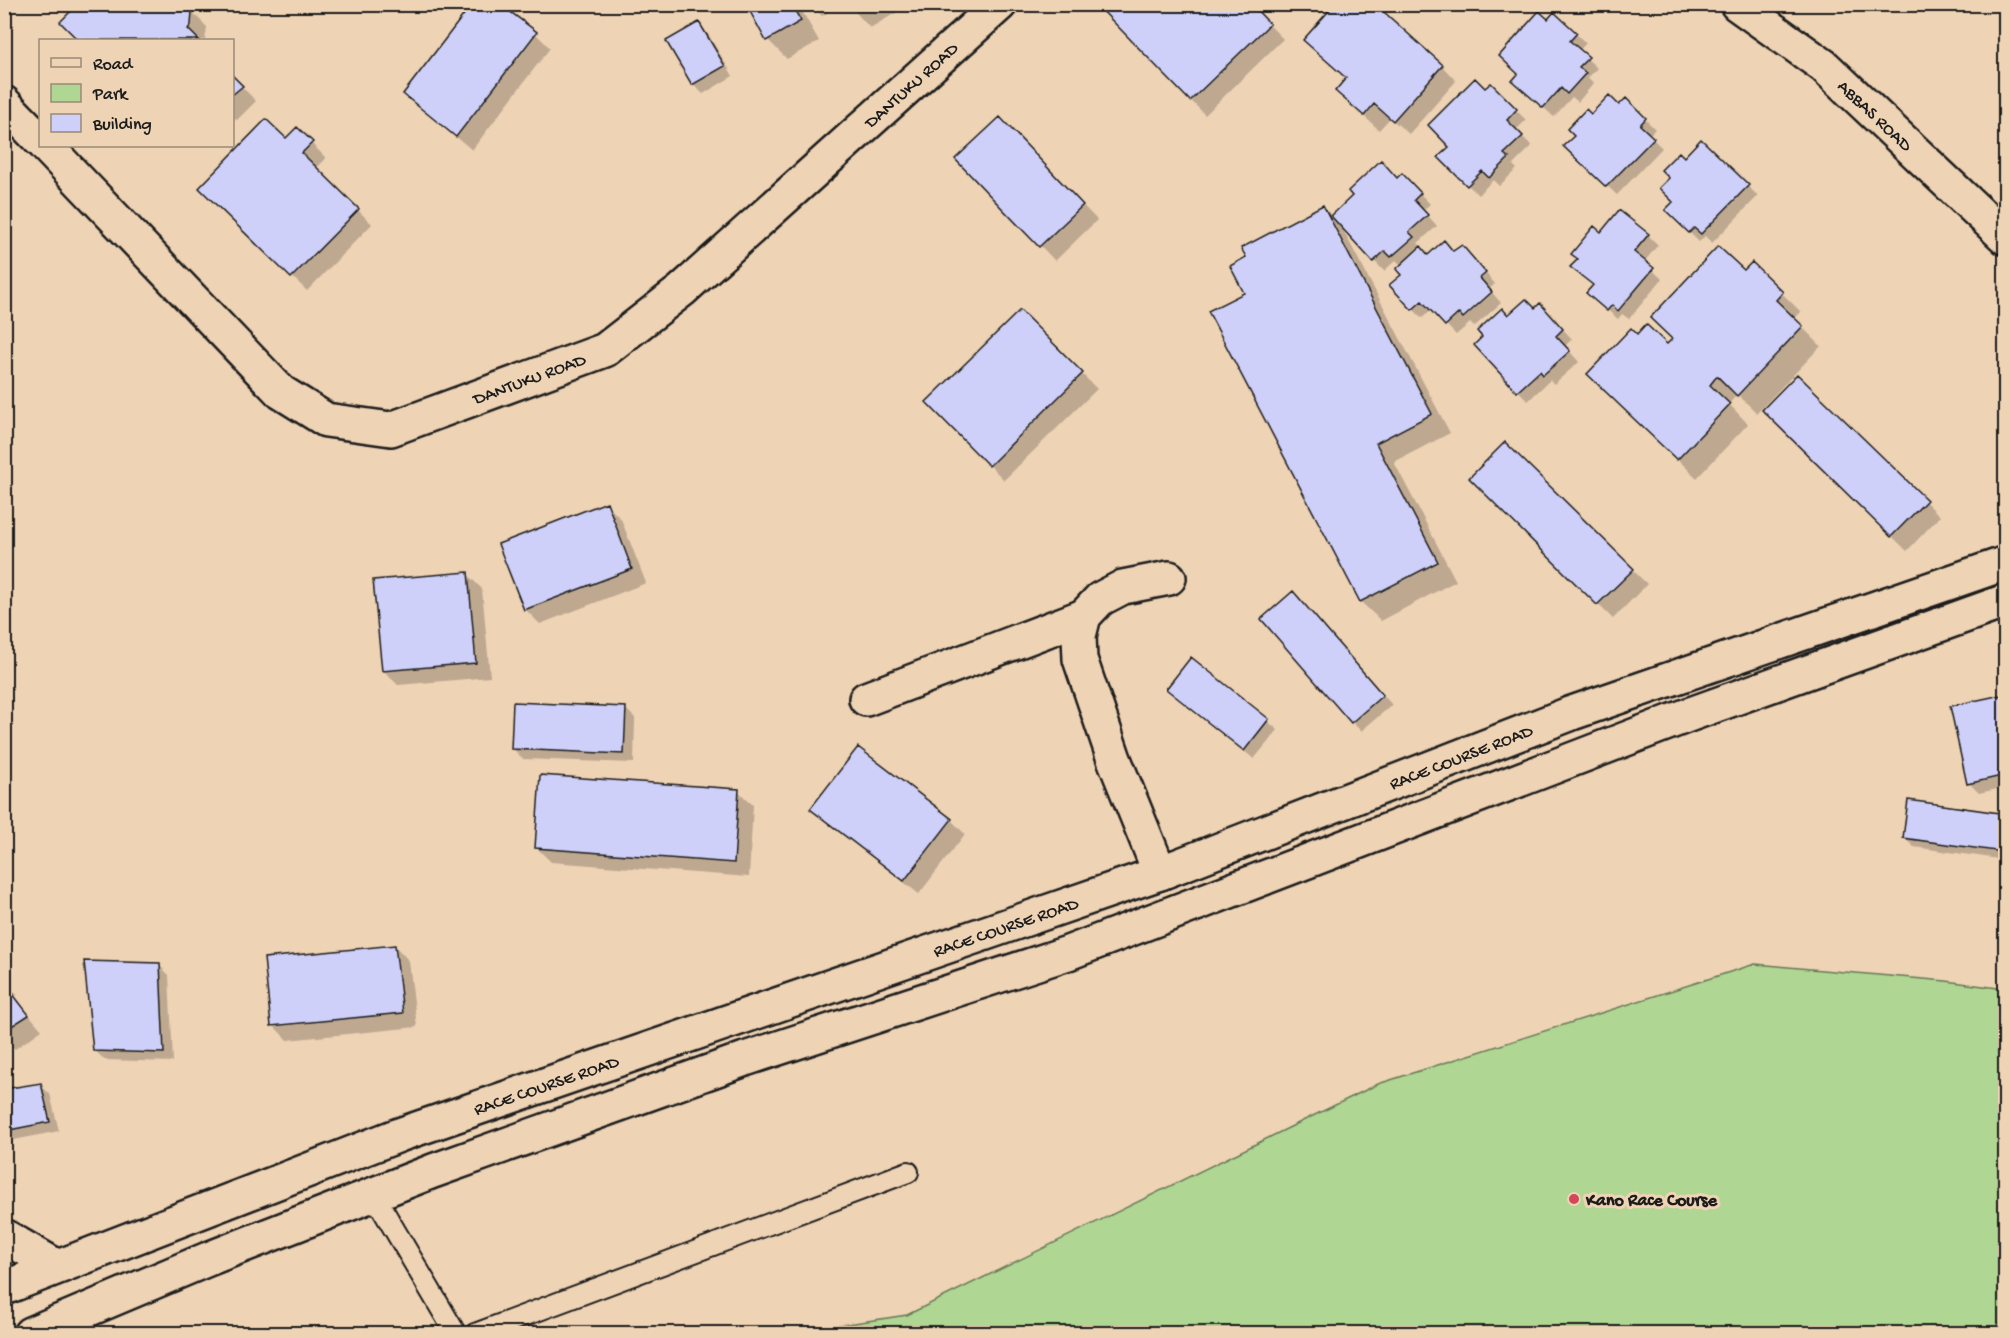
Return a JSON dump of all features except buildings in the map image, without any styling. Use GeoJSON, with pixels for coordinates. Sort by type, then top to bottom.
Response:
{"type":"FeatureCollection","features":[{"type":"Feature","properties":{"kind":"street","name":"DANTUKU ROAD"},"geometry":{"type":"LineString","coordinates":[[47,147],[281,392],[326,420],[391,429],[605,350],[644,322],[682,290],[1000,4]]}},
{"type":"Feature","properties":{"kind":"street","name":"ABBAS ROAD"},"geometry":{"type":"LineString","coordinates":[[1737,4],[1824,66],[2006,238]]}},
{"type":"Feature","properties":{"kind":"street"},"geometry":{"type":"LineString","coordinates":[[4,103],[39,139]]}},
{"type":"Feature","properties":{"kind":"street","name":"RACE COURSE ROAD"},"geometry":{"type":"LineString","coordinates":[[4,1288],[399,1135],[1160,873],[1572,713],[2006,563]]}},
{"type":"Feature","properties":{"kind":"street"},"geometry":{"type":"LineString","coordinates":[[866,699],[1084,616],[1100,599],[1123,587],[1169,578]]}},
{"type":"Feature","properties":{"kind":"street"},"geometry":{"type":"LineString","coordinates":[[30,1334],[208,1259],[374,1194],[745,1059],[1068,953],[1691,714],[2006,601]]}},
{"type":"Feature","properties":{"kind":"street"},"geometry":{"type":"LineString","coordinates":[[1084,616],[1079,636],[1080,659],[1114,759],[1160,873]]}},
{"type":"Feature","properties":{"kind":"street"},"geometry":{"type":"LineString","coordinates":[[4,1236],[56,1266]]}},
{"type":"Feature","properties":{"kind":"lane"},"geometry":{"type":"LineString","coordinates":[[475,1334],[908,1173]]}},
{"type":"Feature","properties":{"kind":"lane"},"geometry":{"type":"LineString","coordinates":[[374,1194],[456,1334]]}},
{"type":"Feature","properties":{"kind":"green space","name":"Kano Race Course"},"geometry":{"type":"Polygon","coordinates":[[[1755,964],[1946,981],[2005,989],[2005,1333],[788,1333],[907,1315],[1378,1084],[1755,964]]]}},
{"type":"Feature","properties":{"kind":"place","name":"Kano Race Course"},"geometry":{"type":"Point","coordinates":[1574,1199]}}]}
